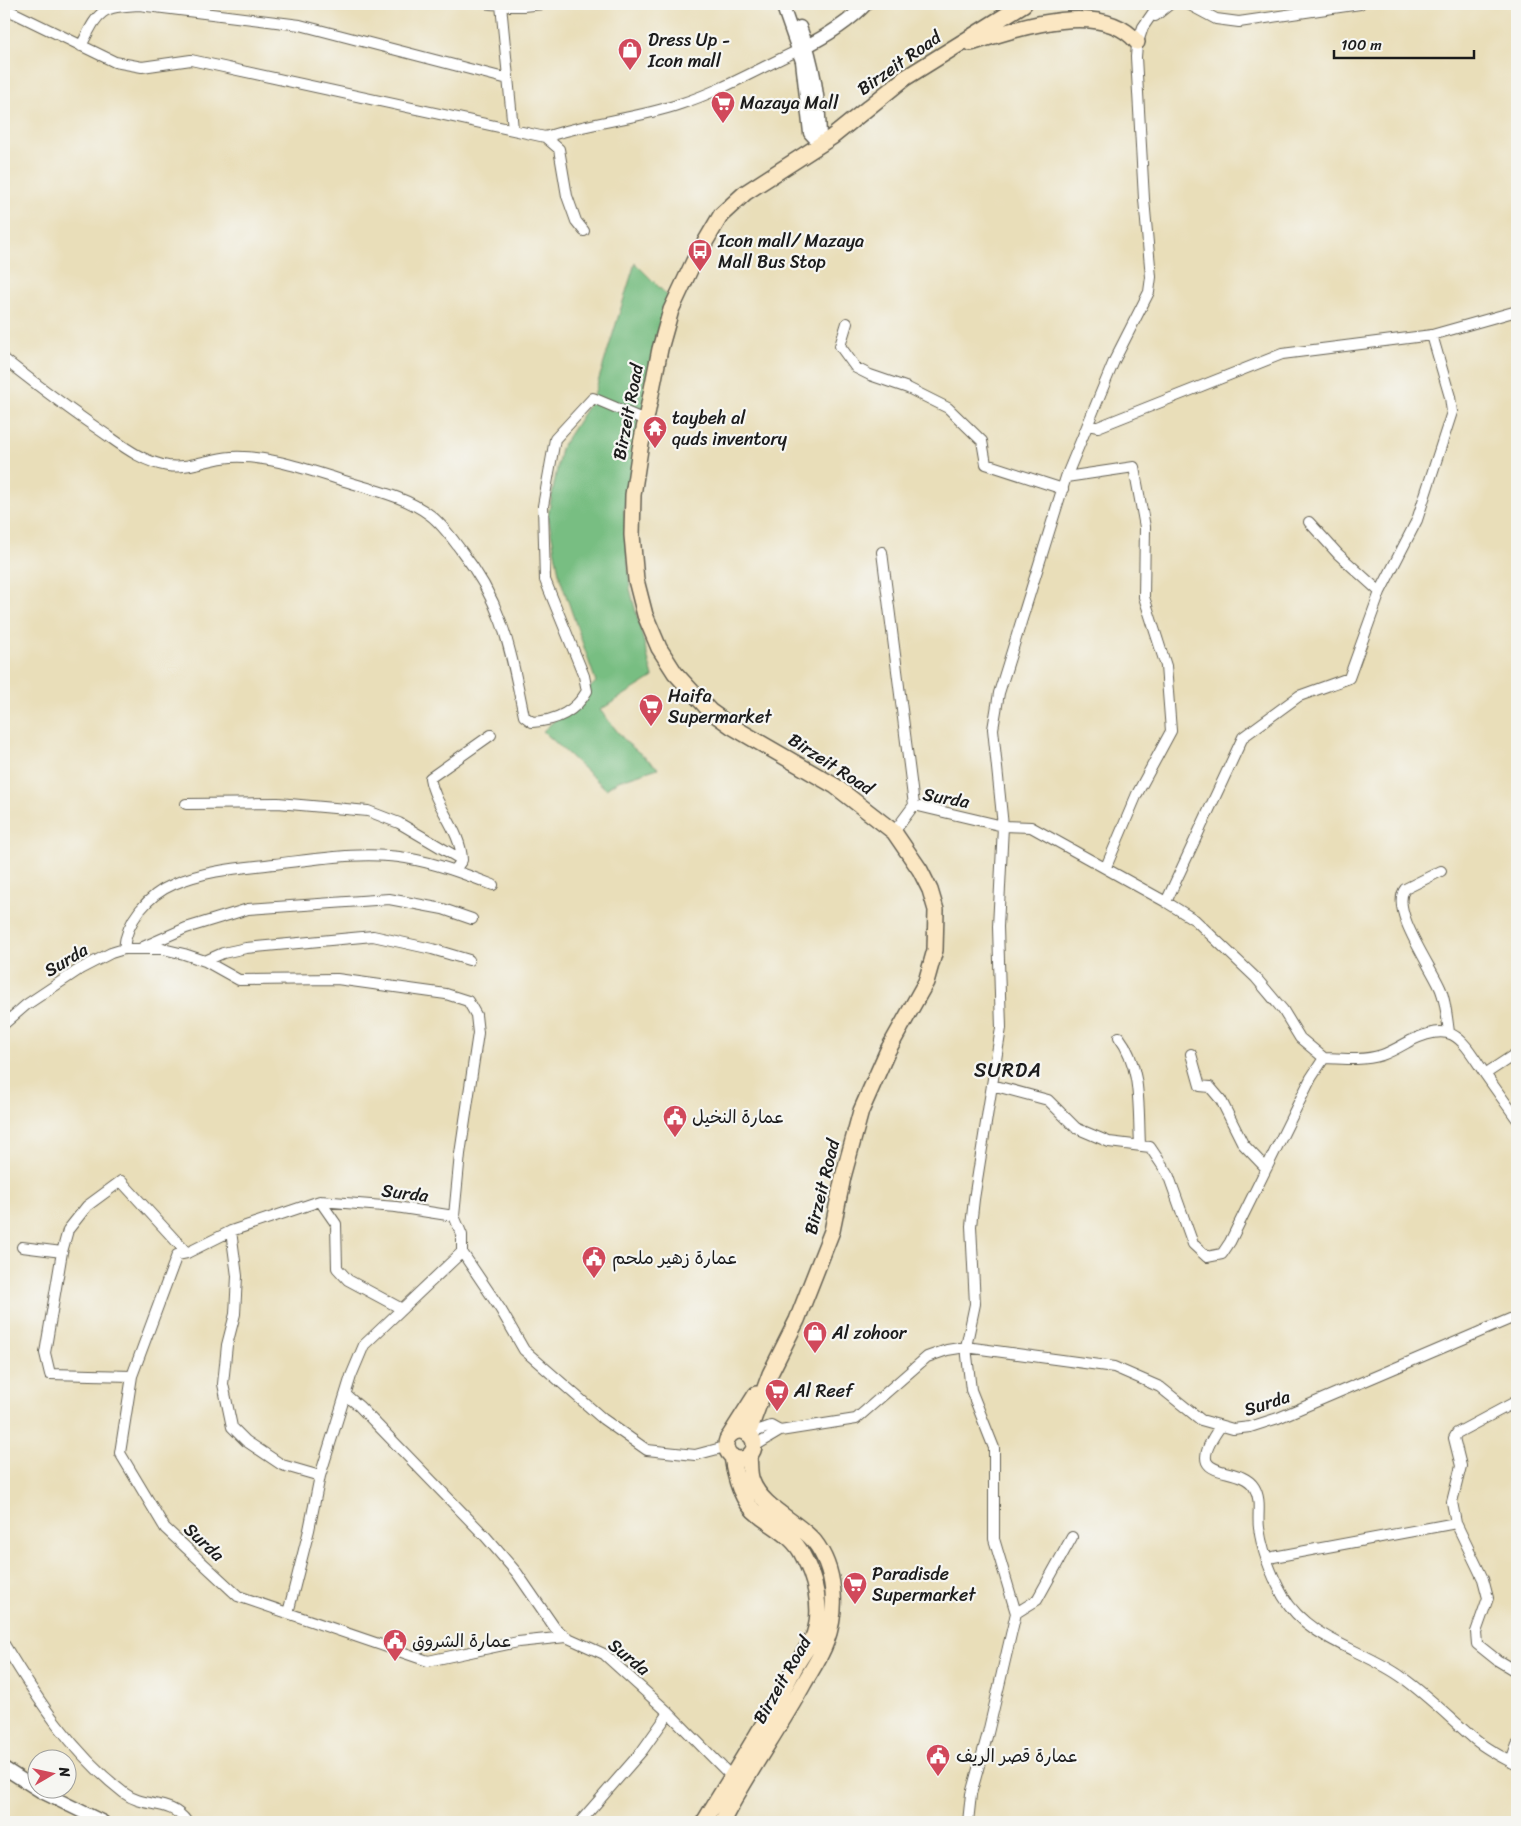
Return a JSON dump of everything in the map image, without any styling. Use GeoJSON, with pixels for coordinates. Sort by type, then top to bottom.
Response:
{"type":"FeatureCollection","features":[{"type":"Feature","properties":{"kind":"main road","name":"Birzeit Road"},"geometry":{"type":"LineString","coordinates":[[770,1374],[797,1320],[832,1232],[843,1177],[861,1111],[888,1050],[926,982],[936,950],[936,910],[930,890],[920,870],[894,832],[835,786],[731,726],[710,710],[676,673],[659,648],[645,615],[636,580],[632,535],[633,495],[646,420],[660,349],[672,310],[707,237],[721,215],[745,193],[832,138],[905,78],[1024,4]]}},
{"type":"Feature","properties":{"kind":"main road"},"geometry":{"type":"LineString","coordinates":[[951,49],[1049,18],[1078,13],[1095,13],[1108,16],[1130,31],[1137,42]]}},
{"type":"Feature","properties":{"kind":"main road"},"geometry":{"type":"LineString","coordinates":[[729,1446],[744,1458],[750,1445],[759,1404],[770,1374]]}},
{"type":"Feature","properties":{"kind":"main road"},"geometry":{"type":"LineString","coordinates":[[729,1446],[770,1374]]}},
{"type":"Feature","properties":{"kind":"main road"},"geometry":{"type":"LineString","coordinates":[[729,1446],[739,1431],[750,1445]]}},
{"type":"Feature","properties":{"kind":"main road","name":"Birzeit Road"},"geometry":{"type":"LineString","coordinates":[[704,1822],[794,1702],[826,1643],[833,1614],[832,1585],[822,1554],[804,1531],[756,1489],[751,1479],[750,1445]]}},
{"type":"Feature","properties":{"kind":"main road","name":"Birzeit Road"},"geometry":{"type":"LineString","coordinates":[[722,1822],[736,1781],[814,1635],[818,1609],[814,1584],[802,1553],[783,1532],[758,1515],[750,1504],[738,1486],[729,1446]]}},
{"type":"Feature","properties":{"kind":"street"},"geometry":{"type":"LineString","coordinates":[[490,4],[542,4]]}},
{"type":"Feature","properties":{"kind":"street"},"geometry":{"type":"LineString","coordinates":[[782,4],[803,48]]}},
{"type":"Feature","properties":{"kind":"street"},"geometry":{"type":"LineString","coordinates":[[792,4],[820,126],[820,144]]}},
{"type":"Feature","properties":{"kind":"street"},"geometry":{"type":"LineString","coordinates":[[546,137],[574,127],[643,114],[681,104],[803,48],[854,16],[866,4]]}},
{"type":"Feature","properties":{"kind":"street"},"geometry":{"type":"LineString","coordinates":[[968,1822],[971,1794],[988,1733],[1016,1613],[994,1539],[994,1448],[971,1390],[966,1347],[975,1304],[971,1226],[1001,1028],[998,927],[1003,826],[993,729],[999,693],[1066,477],[1114,361],[1142,308],[1148,292],[1151,277],[1144,199],[1136,57],[1137,42],[1143,27],[1159,4]]}},
{"type":"Feature","properties":{"kind":"street"},"geometry":{"type":"LineString","coordinates":[[1150,18],[1160,14],[1170,4]]}},
{"type":"Feature","properties":{"kind":"street"},"geometry":{"type":"LineString","coordinates":[[1188,4],[1216,19],[1239,22],[1360,4]]}},
{"type":"Feature","properties":{"kind":"street"},"geometry":{"type":"LineString","coordinates":[[81,46],[94,20],[102,11],[114,6],[139,5],[300,25],[508,79]]}},
{"type":"Feature","properties":{"kind":"street"},"geometry":{"type":"LineString","coordinates":[[501,5],[513,129]]}},
{"type":"Feature","properties":{"kind":"street"},"geometry":{"type":"LineString","coordinates":[[4,8],[114,62],[142,67],[191,60],[546,137],[558,149],[567,196],[576,221],[584,231]]}},
{"type":"Feature","properties":{"kind":"street"},"geometry":{"type":"LineString","coordinates":[[1088,425],[1098,427],[1282,354],[1432,335],[1517,311]]}},
{"type":"Feature","properties":{"kind":"street"},"geometry":{"type":"LineString","coordinates":[[847,323],[840,346],[856,368],[870,375],[908,388],[948,408],[982,441],[986,464],[1063,489]]}},
{"type":"Feature","properties":{"kind":"street"},"geometry":{"type":"LineString","coordinates":[[1166,902],[1244,736],[1299,696],[1349,678],[1380,592],[1417,520],[1452,412],[1450,397],[1432,335]]}},
{"type":"Feature","properties":{"kind":"street"},"geometry":{"type":"LineString","coordinates":[[4,359],[62,405],[140,457],[168,466],[195,465],[231,457],[271,461],[371,490],[415,506],[430,515],[443,528],[478,572],[493,598],[509,642],[524,716],[532,722],[547,721],[565,714],[580,704],[587,691],[584,676],[546,580],[543,506],[555,440],[593,398],[646,420]]}},
{"type":"Feature","properties":{"kind":"street"},"geometry":{"type":"LineString","coordinates":[[1066,477],[1134,467],[1145,527],[1144,597],[1166,666],[1171,731],[1137,794],[1106,867]]}},
{"type":"Feature","properties":{"kind":"street"},"geometry":{"type":"LineString","coordinates":[[1309,522],[1338,554],[1380,592]]}},
{"type":"Feature","properties":{"kind":"street"},"geometry":{"type":"LineString","coordinates":[[882,552],[914,805]]}},
{"type":"Feature","properties":{"kind":"street"},"geometry":{"type":"LineString","coordinates":[[455,870],[462,860],[460,846],[432,790],[430,778],[491,735]]}},
{"type":"Feature","properties":{"kind":"street"},"geometry":{"type":"LineString","coordinates":[[186,804],[278,803],[368,812],[399,823],[462,860]]}},
{"type":"Feature","properties":{"kind":"street","name":"Surda"},"geometry":{"type":"LineString","coordinates":[[894,832],[914,805],[1003,826],[1031,827],[1106,867],[1195,920],[1256,978],[1283,1010],[1300,1038],[1324,1058]]}},
{"type":"Feature","properties":{"kind":"street"},"geometry":{"type":"LineString","coordinates":[[124,949],[125,934],[139,910],[154,896],[174,884],[216,871],[355,855],[408,858],[455,870],[493,886]]}},
{"type":"Feature","properties":{"kind":"street"},"geometry":{"type":"LineString","coordinates":[[1441,871],[1405,889],[1401,905],[1409,928],[1442,992],[1449,1032]]}},
{"type":"Feature","properties":{"kind":"street"},"geometry":{"type":"LineString","coordinates":[[140,948],[186,928],[248,909],[389,899],[442,909],[472,919]]}},
{"type":"Feature","properties":{"kind":"street"},"geometry":{"type":"LineString","coordinates":[[205,961],[223,953],[246,948],[373,936],[432,949],[469,960]]}},
{"type":"Feature","properties":{"kind":"street","name":"Surda"},"geometry":{"type":"LineString","coordinates":[[4,1024],[26,1004],[80,969],[111,952],[140,948],[163,949],[205,961],[239,980],[337,980],[446,994],[468,1001],[476,1015],[478,1032],[460,1154],[454,1216],[462,1235],[462,1252],[501,1310],[524,1350],[603,1419],[646,1450],[695,1455],[729,1446]]}},
{"type":"Feature","properties":{"kind":"street"},"geometry":{"type":"LineString","coordinates":[[992,1085],[1048,1100],[1076,1128],[1109,1142],[1150,1146],[1168,1174],[1193,1244],[1207,1257],[1222,1254],[1230,1242],[1266,1168],[1324,1058],[1363,1059],[1382,1055],[1434,1031],[1449,1032],[1457,1037],[1471,1052],[1517,1119]]}},
{"type":"Feature","properties":{"kind":"street"},"geometry":{"type":"LineString","coordinates":[[1119,1037],[1125,1045],[1136,1074],[1140,1145]]}},
{"type":"Feature","properties":{"kind":"street"},"geometry":{"type":"LineString","coordinates":[[1485,1074],[1517,1053]]}},
{"type":"Feature","properties":{"kind":"street"},"geometry":{"type":"LineString","coordinates":[[1191,1054],[1200,1086],[1210,1088],[1221,1100],[1243,1144],[1266,1168]]}},
{"type":"Feature","properties":{"kind":"street"},"geometry":{"type":"LineString","coordinates":[[132,1376],[50,1374],[45,1353],[62,1252],[68,1230],[87,1206],[121,1181],[187,1253]]}},
{"type":"Feature","properties":{"kind":"street"},"geometry":{"type":"LineString","coordinates":[[320,1201],[336,1224],[337,1268],[348,1280],[402,1309]]}},
{"type":"Feature","properties":{"kind":"street","name":"Surda"},"geometry":{"type":"LineString","coordinates":[[454,1216],[396,1207],[320,1201],[232,1231],[187,1253],[176,1255],[132,1376],[120,1452],[165,1528],[238,1596],[428,1662],[518,1642],[566,1637],[604,1654],[669,1713],[736,1781]]}},
{"type":"Feature","properties":{"kind":"street"},"geometry":{"type":"LineString","coordinates":[[232,1231],[237,1276],[234,1314],[227,1344],[223,1384],[232,1427],[246,1441],[282,1465],[320,1476]]}},
{"type":"Feature","properties":{"kind":"street"},"geometry":{"type":"LineString","coordinates":[[22,1247],[62,1252]]}},
{"type":"Feature","properties":{"kind":"street"},"geometry":{"type":"LineString","coordinates":[[288,1613],[310,1530],[320,1476],[364,1345],[462,1252]]}},
{"type":"Feature","properties":{"kind":"street","name":"Surda"},"geometry":{"type":"LineString","coordinates":[[750,1445],[776,1429],[848,1422],[856,1419],[927,1357],[947,1350],[966,1347],[1114,1367],[1160,1388],[1188,1412],[1201,1420],[1220,1427],[1233,1429],[1250,1427],[1278,1418],[1517,1316]]}},
{"type":"Feature","properties":{"kind":"street"},"geometry":{"type":"LineString","coordinates":[[346,1396],[359,1406],[486,1537],[517,1573],[554,1628],[566,1637]]}},
{"type":"Feature","properties":{"kind":"street"},"geometry":{"type":"LineString","coordinates":[[1517,1401],[1457,1433],[1454,1438],[1461,1466],[1453,1491],[1452,1502],[1456,1523],[1487,1590],[1487,1605],[1476,1632],[1477,1644],[1497,1660],[1517,1672]]}},
{"type":"Feature","properties":{"kind":"street"},"geometry":{"type":"LineString","coordinates":[[759,1404],[762,1415],[776,1429]]}},
{"type":"Feature","properties":{"kind":"street"},"geometry":{"type":"LineString","coordinates":[[1220,1427],[1210,1442],[1207,1457],[1209,1464],[1219,1472],[1243,1477],[1254,1488],[1259,1504],[1258,1527],[1268,1558],[1282,1595],[1304,1622],[1401,1676],[1441,1707],[1473,1739],[1514,1764],[1517,1745]]}},
{"type":"Feature","properties":{"kind":"street"},"geometry":{"type":"LineString","coordinates":[[1268,1558],[1456,1523]]}},
{"type":"Feature","properties":{"kind":"street"},"geometry":{"type":"LineString","coordinates":[[1016,1613],[1037,1600],[1072,1537]]}},
{"type":"Feature","properties":{"kind":"street"},"geometry":{"type":"LineString","coordinates":[[4,1644],[64,1736],[97,1769],[124,1794],[138,1801],[170,1807],[180,1812],[187,1822]]}},
{"type":"Feature","properties":{"kind":"street"},"geometry":{"type":"LineString","coordinates":[[580,1822],[642,1751],[669,1713]]}},
{"type":"Feature","properties":{"kind":"street"},"geometry":{"type":"LineString","coordinates":[[4,1768],[40,1791],[103,1822]]}},
{"type":"Feature","properties":{"kind":"green space"},"geometry":{"type":"Polygon","coordinates":[[[635,263],[675,303],[624,510],[630,589],[653,677],[600,710],[626,742],[658,768],[618,781],[606,789],[543,731],[596,682],[560,578],[548,516],[561,448],[593,398],[635,263]]]}},
{"type":"Feature","properties":{"kind":"place","name":"Dress Up - Icon mall"},"geometry":{"type":"Point","coordinates":[630,71]}},
{"type":"Feature","properties":{"kind":"place","name":"Mazaya Mall"},"geometry":{"type":"Point","coordinates":[723,124]}},
{"type":"Feature","properties":{"kind":"place","name":"Icon mall/ Mazaya Mall Bus Stop"},"geometry":{"type":"Point","coordinates":[700,272]}},
{"type":"Feature","properties":{"kind":"place","name":"taybeh al quds inventory"},"geometry":{"type":"Point","coordinates":[655,449]}},
{"type":"Feature","properties":{"kind":"place","name":"Haifa Supermarket"},"geometry":{"type":"Point","coordinates":[651,727]}},
{"type":"Feature","properties":{"kind":"place","name":"عمارة النخيل"},"geometry":{"type":"Point","coordinates":[675,1138]}},
{"type":"Feature","properties":{"kind":"place","name":"عمارة زهير ملحم"},"geometry":{"type":"Point","coordinates":[594,1279]}},
{"type":"Feature","properties":{"kind":"place","name":"Al zohoor"},"geometry":{"type":"Point","coordinates":[815,1354]}},
{"type":"Feature","properties":{"kind":"place","name":"Al Reef"},"geometry":{"type":"Point","coordinates":[777,1412]}},
{"type":"Feature","properties":{"kind":"place","name":"Paradisde Supermarket"},"geometry":{"type":"Point","coordinates":[855,1605]}},
{"type":"Feature","properties":{"kind":"place","name":"عمارة الشروق"},"geometry":{"type":"Point","coordinates":[395,1662]}},
{"type":"Feature","properties":{"kind":"place","name":"عمارة قصر الريف"},"geometry":{"type":"Point","coordinates":[938,1777]}},
{"type":"Feature","properties":{"kind":"district","name":"SURDA"},"geometry":{"type":"Point","coordinates":[1008,1070]}}]}
